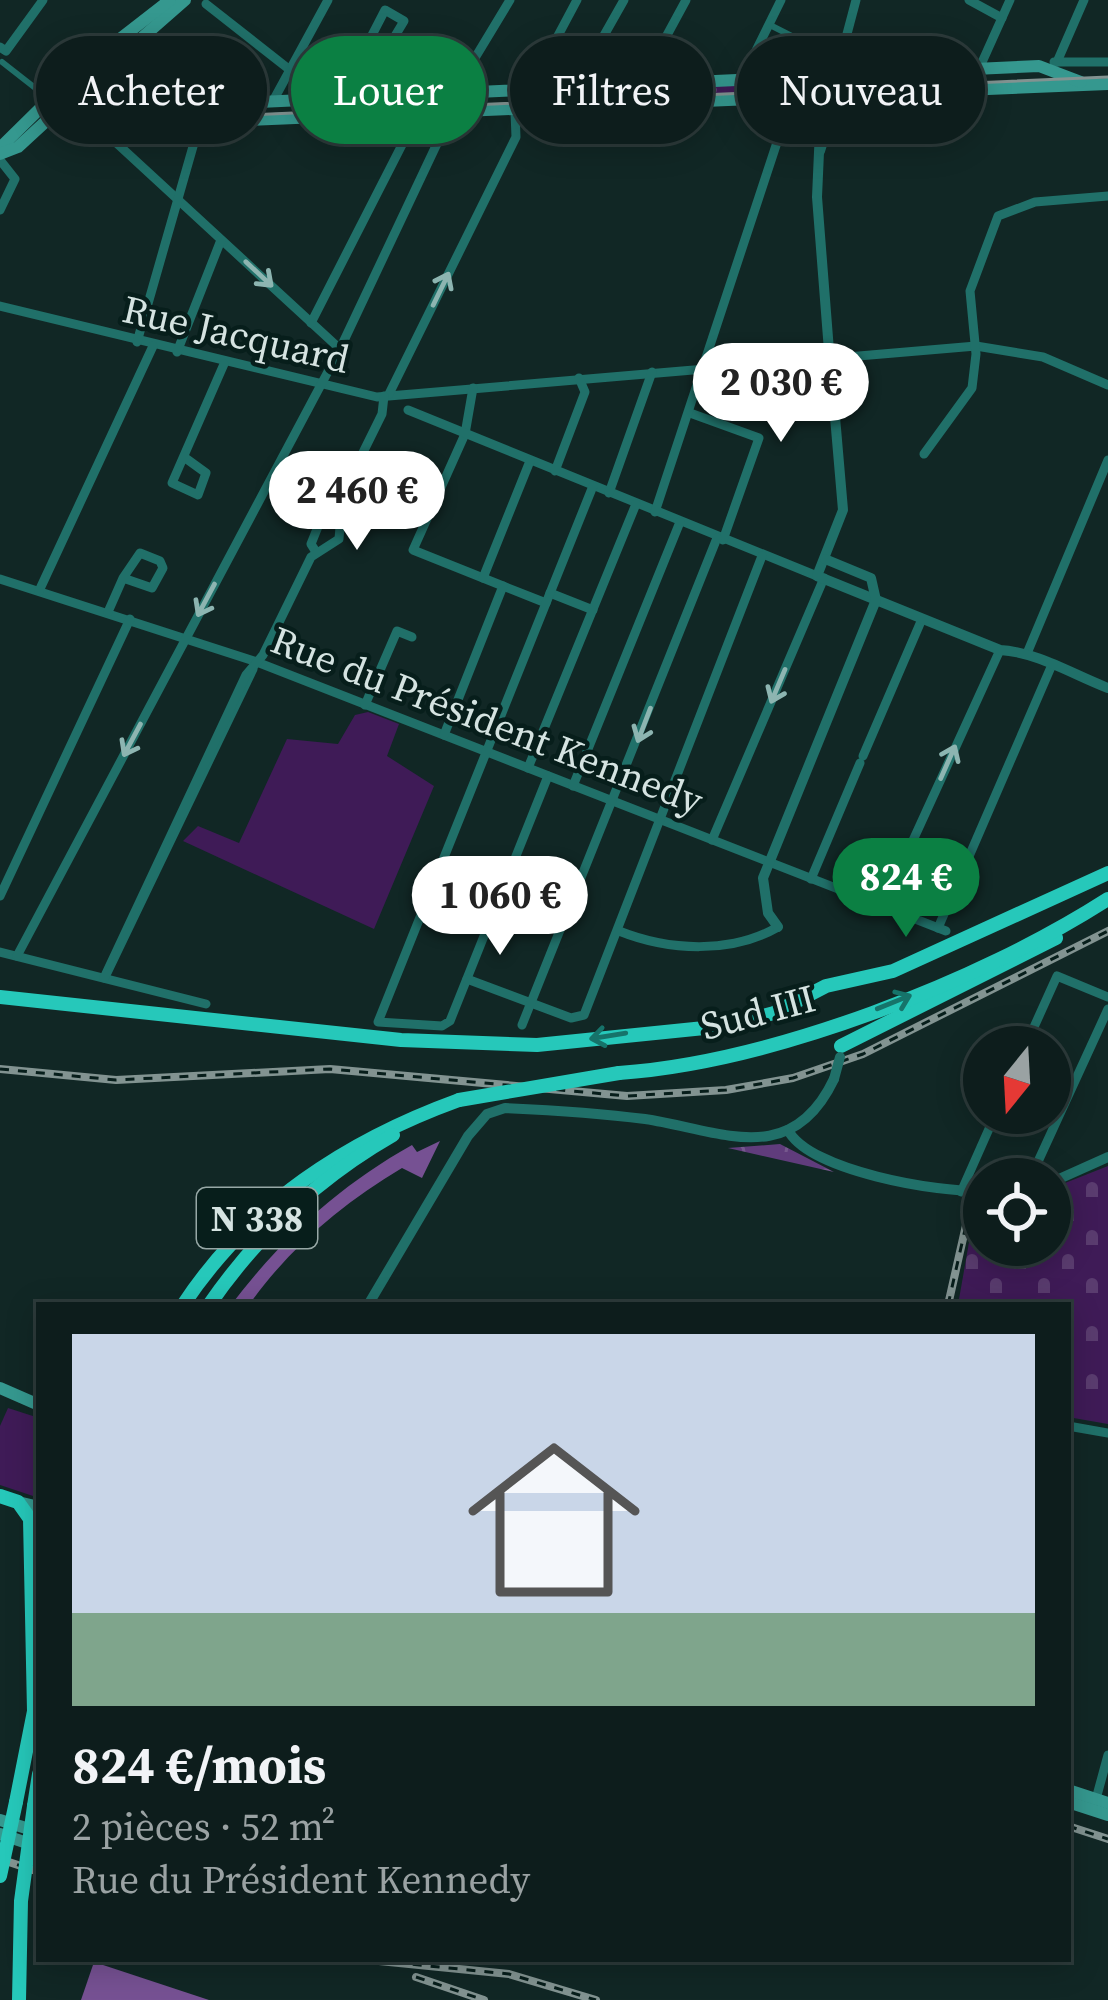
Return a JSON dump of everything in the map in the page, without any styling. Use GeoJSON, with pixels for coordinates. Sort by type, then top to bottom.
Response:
{"type":"FeatureCollection","features":[{"type":"Feature","properties":{"kind":"highway"},"geometry":{"type":"LineString","coordinates":[[0,1001],[282,1029],[537,1045],[748,1022],[826,986],[893,971],[1108,873]]}},
{"type":"Feature","properties":{"kind":"highway"},"geometry":{"type":"LineString","coordinates":[[840,1051],[1020,960],[1106,901]]}},
{"type":"Feature","properties":{"kind":"highway","name":"Sud III"},"geometry":{"type":"LineString","coordinates":[[459,1100],[685,1066],[826,1030],[1018,948],[1106,901]]}},
{"type":"Feature","properties":{"kind":"highway"},"geometry":{"type":"LineString","coordinates":[[211,1302],[264,1234],[304,1196],[389,1137],[459,1100]]}},
{"type":"Feature","properties":{"kind":"highway","name":"N 338"},"geometry":{"type":"LineString","coordinates":[[185,1302],[237,1236],[323,1163],[397,1124],[459,1100]]}},
{"type":"Feature","properties":{"kind":"highway"},"geometry":{"type":"LineString","coordinates":[[0,1496],[18,1502],[30,1519],[34,1711],[0,1876]]}},
{"type":"Feature","properties":{"kind":"highway"},"geometry":{"type":"LineString","coordinates":[[19,2000],[21,1901],[36,1799]]}},
{"type":"Feature","properties":{"kind":"main road"},"geometry":{"type":"LineString","coordinates":[[124,36],[170,0]]}},
{"type":"Feature","properties":{"kind":"main road"},"geometry":{"type":"LineString","coordinates":[[144,36],[185,0]]}},
{"type":"Feature","properties":{"kind":"main road"},"geometry":{"type":"LineString","coordinates":[[985,68],[1060,66],[1101,84]]}},
{"type":"Feature","properties":{"kind":"main road"},"geometry":{"type":"LineString","coordinates":[[985,90],[1101,84]]}},
{"type":"Feature","properties":{"kind":"main road"},"geometry":{"type":"LineString","coordinates":[[267,100],[291,99]]}},
{"type":"Feature","properties":{"kind":"main road"},"geometry":{"type":"LineString","coordinates":[[0,154],[36,113]]}},
{"type":"Feature","properties":{"kind":"main road"},"geometry":{"type":"LineString","coordinates":[[0,154],[36,130]]}},
{"type":"Feature","properties":{"kind":"main road"},"geometry":{"type":"LineString","coordinates":[[3,1389],[36,1404]]}},
{"type":"Feature","properties":{"kind":"main road"},"geometry":{"type":"LineString","coordinates":[[18,1502],[36,1506]]}},
{"type":"Feature","properties":{"kind":"main road"},"geometry":{"type":"LineString","coordinates":[[1071,1791],[1102,1801]]}},
{"type":"Feature","properties":{"kind":"main road"},"geometry":{"type":"LineString","coordinates":[[1071,1803],[1108,1816]]}},
{"type":"Feature","properties":{"kind":"main road"},"geometry":{"type":"LineString","coordinates":[[0,1820],[36,1831]]}},
{"type":"Feature","properties":{"kind":"main road"},"geometry":{"type":"LineString","coordinates":[[0,1834],[36,1846]]}},
{"type":"Feature","properties":{"kind":"street"},"geometry":{"type":"LineString","coordinates":[[36,85],[3,53],[44,0]]}},
{"type":"Feature","properties":{"kind":"street"},"geometry":{"type":"LineString","coordinates":[[273,100],[328,0]]}},
{"type":"Feature","properties":{"kind":"street"},"geometry":{"type":"LineString","coordinates":[[486,41],[511,0]]}},
{"type":"Feature","properties":{"kind":"street"},"geometry":{"type":"LineString","coordinates":[[558,36],[577,0]]}},
{"type":"Feature","properties":{"kind":"street"},"geometry":{"type":"LineString","coordinates":[[604,36],[624,0]]}},
{"type":"Feature","properties":{"kind":"street"},"geometry":{"type":"LineString","coordinates":[[666,36],[686,0]]}},
{"type":"Feature","properties":{"kind":"street"},"geometry":{"type":"LineString","coordinates":[[761,36],[781,0]]}},
{"type":"Feature","properties":{"kind":"street"},"geometry":{"type":"LineString","coordinates":[[846,36],[856,0]]}},
{"type":"Feature","properties":{"kind":"street"},"geometry":{"type":"LineString","coordinates":[[969,0],[1002,18]]}},
{"type":"Feature","properties":{"kind":"street"},"geometry":{"type":"LineString","coordinates":[[985,55],[1010,0]]}},
{"type":"Feature","properties":{"kind":"street"},"geometry":{"type":"LineString","coordinates":[[1084,0],[1060,66],[1108,62]]}},
{"type":"Feature","properties":{"kind":"street"},"geometry":{"type":"LineString","coordinates":[[204,2],[290,70]]}},
{"type":"Feature","properties":{"kind":"street"},"geometry":{"type":"LineString","coordinates":[[385,10],[404,21],[383,56],[363,51],[385,10]]}},
{"type":"Feature","properties":{"kind":"street"},"geometry":{"type":"LineString","coordinates":[[767,23],[788,36]]}},
{"type":"Feature","properties":{"kind":"street"},"geometry":{"type":"LineString","coordinates":[[118,144],[340,349]]}},
{"type":"Feature","properties":{"kind":"street"},"geometry":{"type":"LineString","coordinates":[[137,342],[194,144]]}},
{"type":"Feature","properties":{"kind":"street"},"geometry":{"type":"LineString","coordinates":[[311,322],[401,144]]}},
{"type":"Feature","properties":{"kind":"street"},"geometry":{"type":"LineString","coordinates":[[17,956],[340,349],[437,144]]}},
{"type":"Feature","properties":{"kind":"street"},"geometry":{"type":"LineString","coordinates":[[104,978],[255,666],[316,552],[333,548],[339,539],[341,505],[386,395],[512,144]]}},
{"type":"Feature","properties":{"kind":"street"},"geometry":{"type":"LineString","coordinates":[[655,512],[777,144]]}},
{"type":"Feature","properties":{"kind":"street"},"geometry":{"type":"LineString","coordinates":[[712,840],[842,518],[817,197],[822,144]]}},
{"type":"Feature","properties":{"kind":"street"},"geometry":{"type":"LineString","coordinates":[[0,154],[15,179],[0,210]]}},
{"type":"Feature","properties":{"kind":"street"},"geometry":{"type":"LineString","coordinates":[[924,454],[967,400],[976,370],[971,284],[1000,213],[1053,198],[1108,196]]}},
{"type":"Feature","properties":{"kind":"street"},"geometry":{"type":"LineString","coordinates":[[177,352],[221,239]]}},
{"type":"Feature","properties":{"kind":"street","name":"Rue Jacquard"},"geometry":{"type":"LineString","coordinates":[[0,306],[224,364],[386,395],[976,346],[1043,357],[1108,386]]}},
{"type":"Feature","properties":{"kind":"street"},"geometry":{"type":"LineString","coordinates":[[39,591],[153,346]]}},
{"type":"Feature","properties":{"kind":"street"},"geometry":{"type":"LineString","coordinates":[[184,457],[224,364]]}},
{"type":"Feature","properties":{"kind":"street"},"geometry":{"type":"LineString","coordinates":[[609,493],[652,372]]}},
{"type":"Feature","properties":{"kind":"street"},"geometry":{"type":"LineString","coordinates":[[554,471],[586,392],[579,378]]}},
{"type":"Feature","properties":{"kind":"street"},"geometry":{"type":"LineString","coordinates":[[472,388],[465,434],[413,550],[503,586],[592,610]]}},
{"type":"Feature","properties":{"kind":"street"},"geometry":{"type":"LineString","coordinates":[[408,410],[1000,650],[1028,650],[1052,667],[1108,688]]}},
{"type":"Feature","properties":{"kind":"street"},"geometry":{"type":"LineString","coordinates":[[522,1025],[759,438],[690,413]]}},
{"type":"Feature","properties":{"kind":"street"},"geometry":{"type":"LineString","coordinates":[[483,578],[530,460]]}},
{"type":"Feature","properties":{"kind":"street"},"geometry":{"type":"LineString","coordinates":[[1028,650],[1108,460]]}},
{"type":"Feature","properties":{"kind":"street"},"geometry":{"type":"LineString","coordinates":[[548,776],[450,1021],[442,1026],[378,1022],[592,486]]}},
{"type":"Feature","properties":{"kind":"street"},"geometry":{"type":"LineString","coordinates":[[528,768],[635,504]]}},
{"type":"Feature","properties":{"kind":"street"},"geometry":{"type":"LineString","coordinates":[[316,552],[311,544],[325,509],[341,505]]}},
{"type":"Feature","properties":{"kind":"street"},"geometry":{"type":"LineString","coordinates":[[573,786],[680,522]]}},
{"type":"Feature","properties":{"kind":"street"},"geometry":{"type":"LineString","coordinates":[[108,612],[123,578],[140,553],[160,561],[163,568],[152,588],[123,578]]}},
{"type":"Feature","properties":{"kind":"street"},"geometry":{"type":"LineString","coordinates":[[467,979],[571,1018],[584,1016],[664,821],[763,556]]}},
{"type":"Feature","properties":{"kind":"street"},"geometry":{"type":"LineString","coordinates":[[620,931],[674,946],[753,941],[778,927],[763,894],[769,862],[876,600],[871,578],[825,560]]}},
{"type":"Feature","properties":{"kind":"street","name":"Rue du Président Kennedy"},"geometry":{"type":"LineString","coordinates":[[0,579],[187,636],[942,930],[951,893],[1052,667]]}},
{"type":"Feature","properties":{"kind":"street"},"geometry":{"type":"LineString","coordinates":[[444,735],[503,586]]}},
{"type":"Feature","properties":{"kind":"street"},"geometry":{"type":"LineString","coordinates":[[0,896],[130,619]]}},
{"type":"Feature","properties":{"kind":"street"},"geometry":{"type":"LineString","coordinates":[[811,878],[922,619]]}},
{"type":"Feature","properties":{"kind":"street"},"geometry":{"type":"LineString","coordinates":[[365,705],[397,631],[412,637]]}},
{"type":"Feature","properties":{"kind":"street"},"geometry":{"type":"LineString","coordinates":[[883,906],[1000,650]]}},
{"type":"Feature","properties":{"kind":"street"},"geometry":{"type":"LineString","coordinates":[[0,952],[206,1004]]}},
{"type":"Feature","properties":{"kind":"street"},"geometry":{"type":"LineString","coordinates":[[1034,1026],[1057,976],[1108,997]]}},
{"type":"Feature","properties":{"kind":"street"},"geometry":{"type":"LineString","coordinates":[[1040,1158],[1108,1009]]}},
{"type":"Feature","properties":{"kind":"street"},"geometry":{"type":"LineString","coordinates":[[370,1302],[468,1136],[487,1114],[505,1108],[652,1120],[735,1140],[788,1130],[819,1103],[834,1079],[840,1051]]}},
{"type":"Feature","properties":{"kind":"street"},"geometry":{"type":"LineString","coordinates":[[788,1130],[798,1146],[823,1160],[961,1192],[987,1134]]}},
{"type":"Feature","properties":{"kind":"street"},"geometry":{"type":"LineString","coordinates":[[1071,1174],[1108,1157]]}},
{"type":"Feature","properties":{"kind":"street"},"geometry":{"type":"LineString","coordinates":[[1071,1427],[1108,1433]]}},
{"type":"Feature","properties":{"kind":"street"},"geometry":{"type":"LineString","coordinates":[[1102,1801],[1108,1755]]}},
{"type":"Feature","properties":{"kind":"green space"},"geometry":{"type":"Polygon","coordinates":[[[737,82],[737,99],[713,100],[713,83],[737,82]]]}},
{"type":"Feature","properties":{"kind":"green space"},"geometry":{"type":"Polygon","coordinates":[[[368,712],[399,724],[387,756],[434,786],[374,929],[183,841],[198,826],[239,843],[287,739],[338,744],[355,715],[368,712]]]}},
{"type":"Feature","properties":{"kind":"green space"},"geometry":{"type":"Polygon","coordinates":[[[780,1144],[834,1172],[728,1148],[780,1144]]]}},
{"type":"Feature","properties":{"kind":"green space"},"geometry":{"type":"Polygon","coordinates":[[[1108,1166],[1108,1424],[1071,1418],[1071,1302],[959,1302],[965,1266],[1071,1266],[1071,1181],[1108,1166]]]}},
{"type":"Feature","properties":{"kind":"green space"},"geometry":{"type":"Polygon","coordinates":[[[8,1408],[36,1417],[36,1497],[0,1485],[0,1426],[8,1408]]]}},
{"type":"Feature","properties":{"kind":"shaded area"},"geometry":{"type":"Polygon","coordinates":[[[440,1141],[422,1178],[402,1168],[380,1182],[299,1246],[251,1302],[234,1302],[291,1236],[336,1196],[412,1145],[417,1152],[440,1141]]]}},
{"type":"Feature","properties":{"kind":"shaded area"},"geometry":{"type":"Polygon","coordinates":[[[94,1962],[209,2000],[81,2000],[94,1962]]]}},
{"type":"Feature","properties":{"kind":"tram line"},"geometry":{"type":"LineString","coordinates":[[267,114],[1108,77]]}},
{"type":"Feature","properties":{"kind":"railway"},"geometry":{"type":"LineString","coordinates":[[0,1069],[116,1080],[330,1069],[627,1096],[726,1090],[793,1078],[863,1054],[1108,931]]}},
{"type":"Feature","properties":{"kind":"railway"},"geometry":{"type":"LineString","coordinates":[[949,1302],[963,1239]]}},
{"type":"Feature","properties":{"kind":"railway"},"geometry":{"type":"LineString","coordinates":[[1071,1827],[1108,1839]]}},
{"type":"Feature","properties":{"kind":"railway"},"geometry":{"type":"LineString","coordinates":[[0,1859],[36,1871]]}},
{"type":"Feature","properties":{"kind":"railway"},"geometry":{"type":"LineString","coordinates":[[389,1962],[509,1974],[596,2000]]}},
{"type":"Feature","properties":{"kind":"railway"},"geometry":{"type":"LineString","coordinates":[[416,1977],[484,2000]]}}]}
